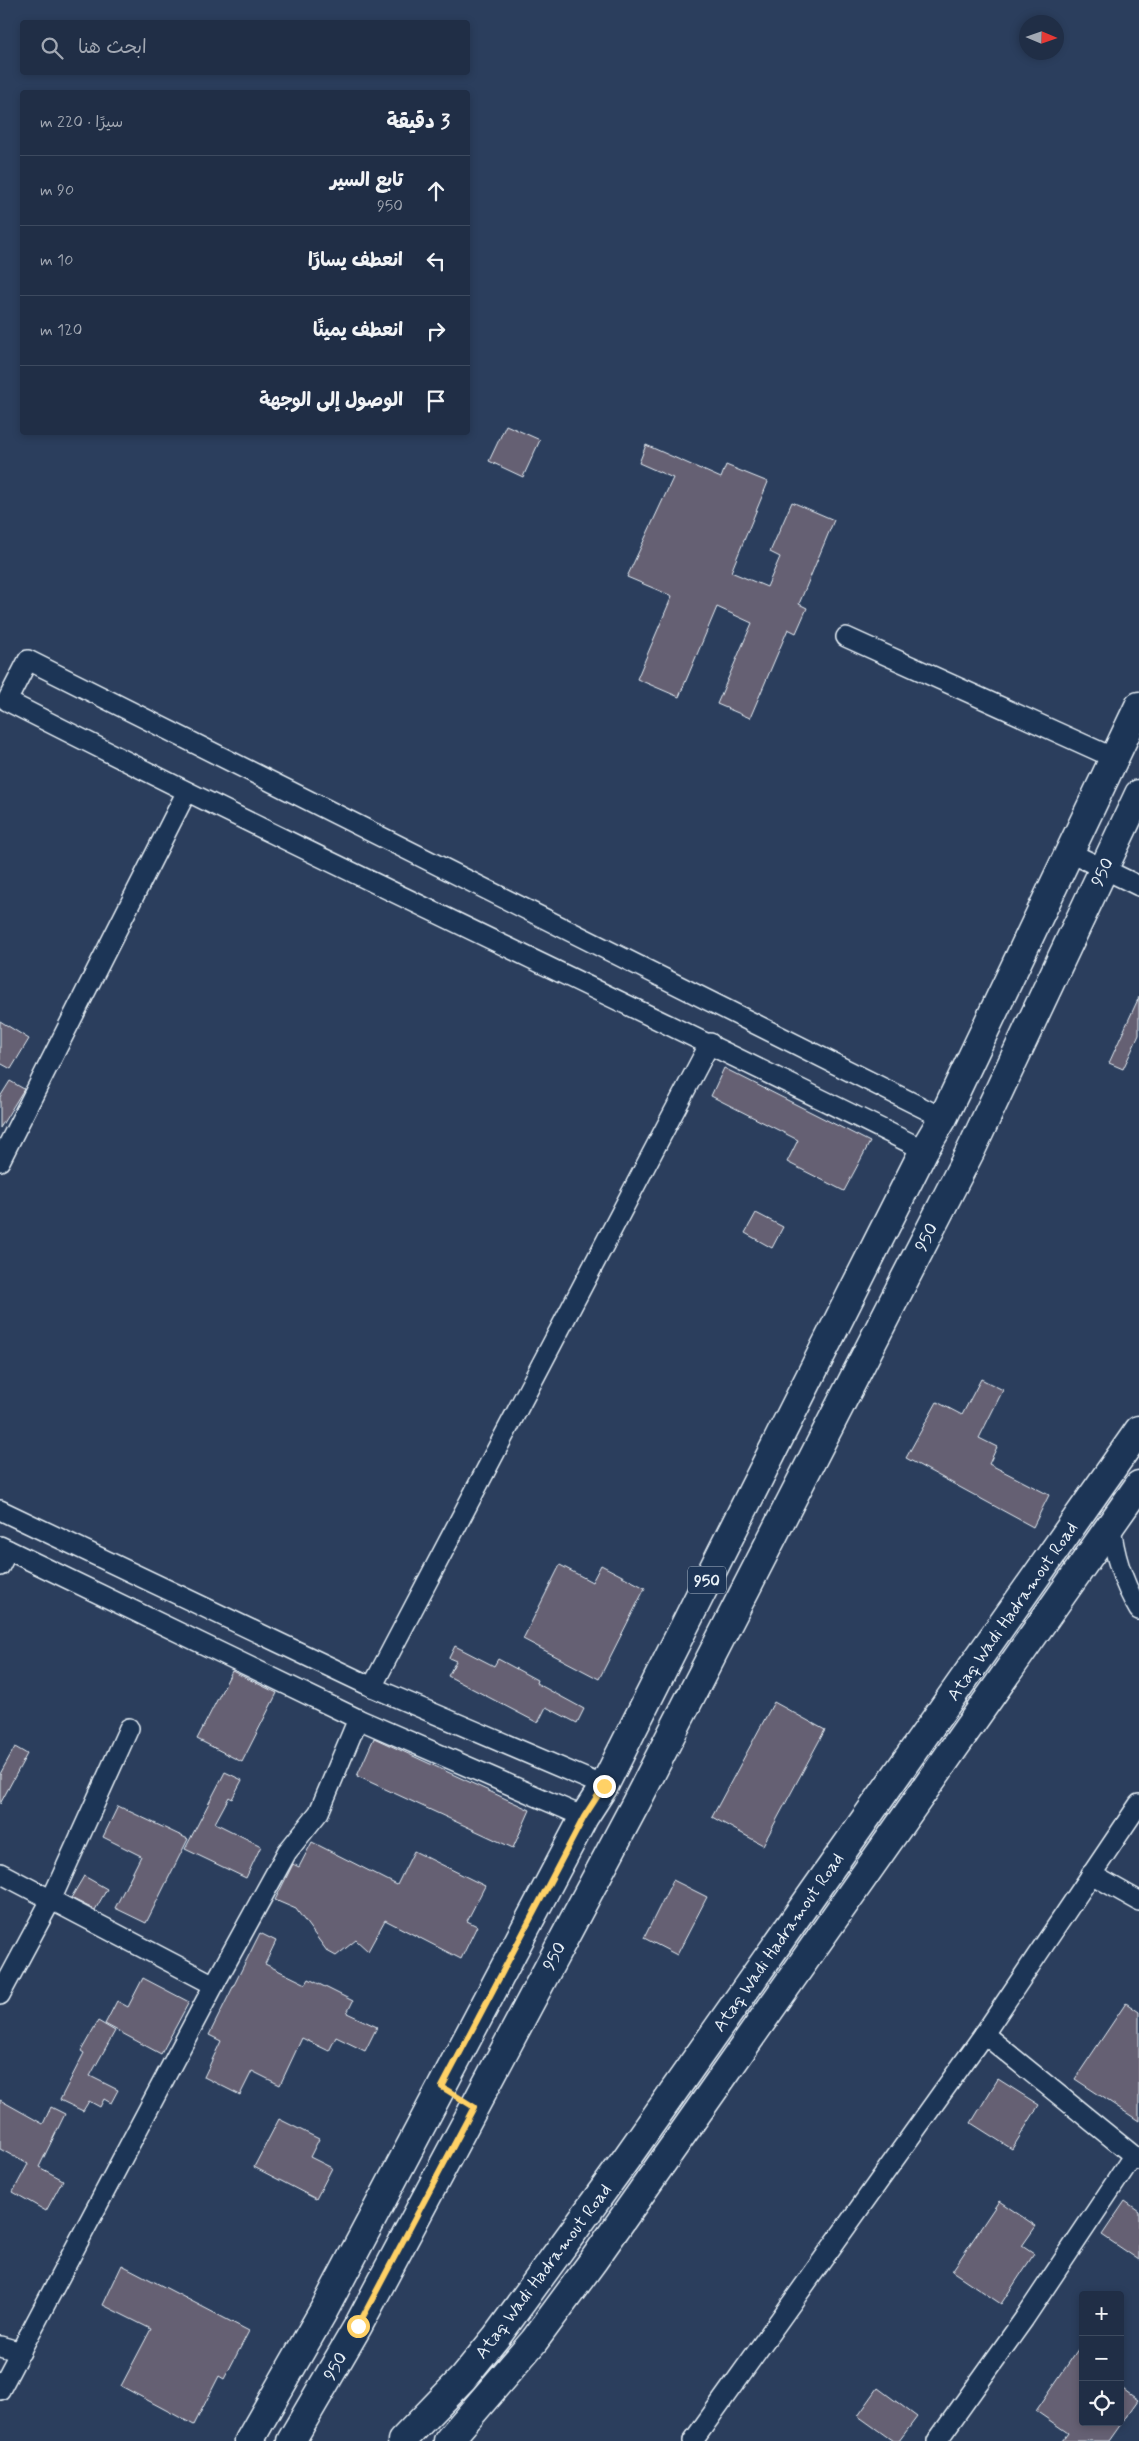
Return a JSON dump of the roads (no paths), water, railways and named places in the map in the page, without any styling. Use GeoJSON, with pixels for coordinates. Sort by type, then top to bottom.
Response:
{"type":"FeatureCollection","features":[{"type":"Feature","properties":{"kind":"main road","name":"950"},"geometry":{"type":"LineString","coordinates":[[249,2441],[324,2310],[584,1817],[604,1786],[924,1150],[943,1118],[1139,706]]}},
{"type":"Feature","properties":{"kind":"main road","name":"950"},"geometry":{"type":"LineString","coordinates":[[291,2441],[358,2326],[636,1803],[972,1148],[1139,794]]}},
{"type":"Feature","properties":{"kind":"main road","name":"Ataq Wadi Hadramout Road"},"geometry":{"type":"LineString","coordinates":[[402,2441],[463,2378],[497,2336],[626,2159],[1139,1430]]}},
{"type":"Feature","properties":{"kind":"main road","name":"Ataq Wadi Hadramout Road"},"geometry":{"type":"LineString","coordinates":[[448,2441],[528,2348],[593,2261],[1139,1485]]}},
{"type":"Feature","properties":{"kind":"main road"},"geometry":{"type":"LineString","coordinates":[[442,2087],[474,2107]]}},
{"type":"Feature","properties":{"kind":"street"},"geometry":{"type":"LineString","coordinates":[[846,637],[1114,758]]}},
{"type":"Feature","properties":{"kind":"street"},"geometry":{"type":"LineString","coordinates":[[924,1150],[710,1043],[186,793],[7,701],[9,681],[28,660],[943,1118]]}},
{"type":"Feature","properties":{"kind":"street"},"geometry":{"type":"LineString","coordinates":[[0,1161],[186,793]]}},
{"type":"Feature","properties":{"kind":"street"},"geometry":{"type":"LineString","coordinates":[[1069,852],[1139,886]]}},
{"type":"Feature","properties":{"kind":"street"},"geometry":{"type":"LineString","coordinates":[[372,1687],[710,1043]]}},
{"type":"Feature","properties":{"kind":"street"},"geometry":{"type":"LineString","coordinates":[[0,1510],[372,1687],[604,1786]]}},
{"type":"Feature","properties":{"kind":"street"},"geometry":{"type":"LineString","coordinates":[[1110,1525],[1117,1563],[1131,1597],[1139,1610]]}},
{"type":"Feature","properties":{"kind":"street"},"geometry":{"type":"LineString","coordinates":[[3,1554],[358,1719],[584,1817]]}},
{"type":"Feature","properties":{"kind":"street"},"geometry":{"type":"LineString","coordinates":[[0,2390],[214,1985],[287,1852],[319,1812],[358,1719]]}},
{"type":"Feature","properties":{"kind":"street"},"geometry":{"type":"LineString","coordinates":[[0,1995],[51,1900],[129,1728]]}},
{"type":"Feature","properties":{"kind":"street"},"geometry":{"type":"LineString","coordinates":[[693,2441],[984,2034],[1139,1804]]}},
{"type":"Feature","properties":{"kind":"street"},"geometry":{"type":"LineString","coordinates":[[0,1873],[214,1985]]}},
{"type":"Feature","properties":{"kind":"street"},"geometry":{"type":"LineString","coordinates":[[1091,1874],[1139,1901]]}},
{"type":"Feature","properties":{"kind":"street"},"geometry":{"type":"LineString","coordinates":[[937,2441],[1136,2158],[984,2034]]}},
{"type":"Feature","properties":{"kind":"street"},"geometry":{"type":"LineString","coordinates":[[0,2346],[20,2352]]}}]}
